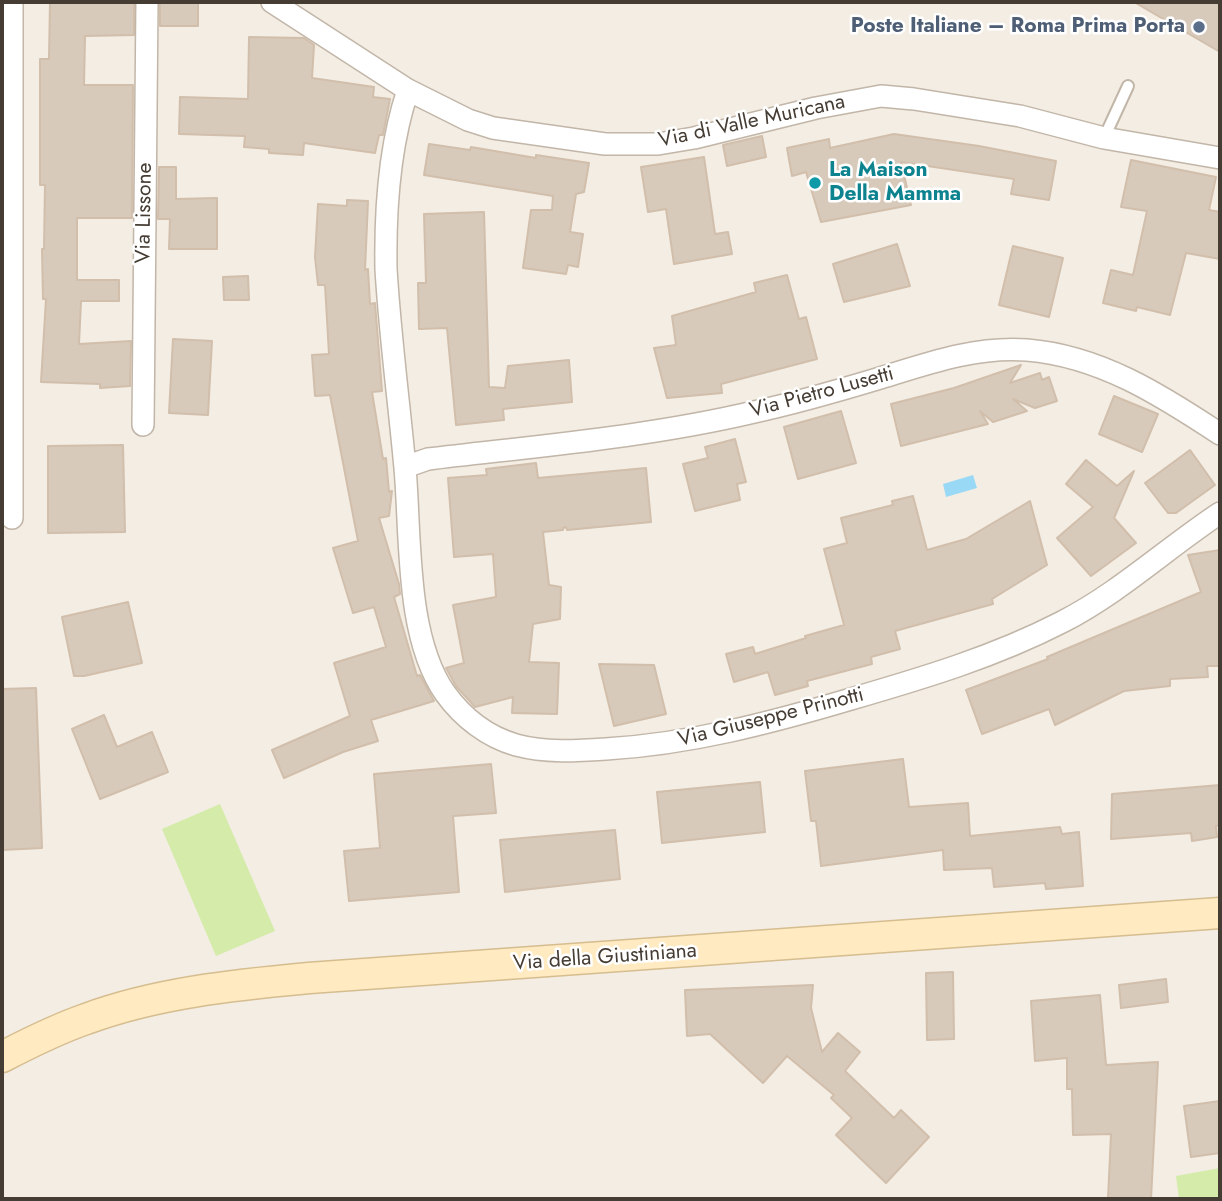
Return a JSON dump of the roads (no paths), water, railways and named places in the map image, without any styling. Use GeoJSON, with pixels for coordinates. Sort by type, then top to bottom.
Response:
{"type":"FeatureCollection","features":[{"type":"Feature","properties":{"kind":"street"},"geometry":{"type":"LineString","coordinates":[[12,2],[12,518]]}},
{"type":"Feature","properties":{"kind":"street","name":"Via Lissone"},"geometry":{"type":"LineString","coordinates":[[143,425],[147,2]]}},
{"type":"Feature","properties":{"kind":"street","name":"Via di Valle Muricana"},"geometry":{"type":"LineString","coordinates":[[272,2],[408,90],[482,125],[606,144],[658,144],[881,96],[1020,116],[1104,138],[1220,158]]}},
{"type":"Feature","properties":{"kind":"street","name":"Via Giuseppe Prinotti"},"geometry":{"type":"LineString","coordinates":[[408,90],[398,118],[394,143],[386,253],[415,598],[423,645],[439,683],[461,712],[482,730],[516,745],[549,751],[655,746],[736,731],[885,689],[968,663],[1022,641],[1077,613],[1220,513]]}},
{"type":"Feature","properties":{"kind":"street","name":"Via Pietro Lusetti"},"geometry":{"type":"LineString","coordinates":[[405,467],[428,459],[732,418],[809,399],[943,359],[995,350],[1020,349],[1052,353],[1107,369],[1158,394],[1220,434]]}},
{"type":"Feature","properties":{"kind":"street","name":"Via della Giustiniana"},"geometry":{"type":"LineString","coordinates":[[2,1057],[54,1032],[108,1012],[246,985],[309,978],[1220,914]]}},
{"type":"Feature","properties":{"kind":"lane"},"geometry":{"type":"LineString","coordinates":[[1104,138],[1128,86]]}},
{"type":"Feature","properties":{"kind":"water"},"geometry":{"type":"Polygon","coordinates":[[[973,475],[977,488],[946,497],[943,484],[973,475]]]}},
{"type":"Feature","properties":{"kind":"place","name":"Poste Italiane – Roma Prima Porta"},"geometry":{"type":"Point","coordinates":[1199,27]}},
{"type":"Feature","properties":{"kind":"place","name":"La Maison Della Mamma"},"geometry":{"type":"Point","coordinates":[815,183]}}]}
